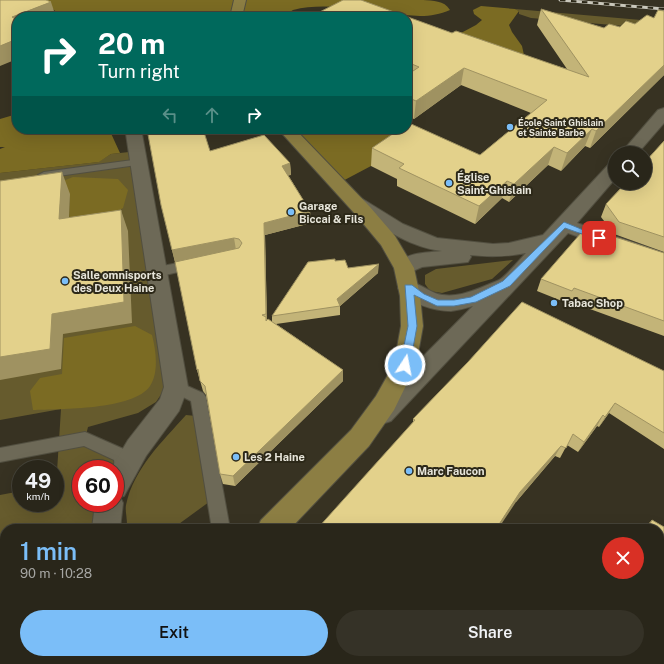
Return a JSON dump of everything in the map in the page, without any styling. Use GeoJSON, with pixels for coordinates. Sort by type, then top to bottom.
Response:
{"type":"FeatureCollection","features":[{"type":"Feature","properties":{"kind":"main road"},"geometry":{"type":"LineString","coordinates":[[237,12],[240,0]]}},
{"type":"Feature","properties":{"kind":"main road"},"geometry":{"type":"LineString","coordinates":[[276,524],[360,438],[385,403],[405,365],[412,326],[406,278],[388,242],[353,200],[291,134]]}},
{"type":"Feature","properties":{"kind":"street"},"geometry":{"type":"LineString","coordinates":[[635,146],[664,113]]}},
{"type":"Feature","properties":{"kind":"street"},"geometry":{"type":"LineString","coordinates":[[124,469],[137,448],[170,404],[176,387],[140,162],[134,134]]}},
{"type":"Feature","properties":{"kind":"street"},"geometry":{"type":"LineString","coordinates":[[360,438],[547,241],[564,225],[608,176]]}},
{"type":"Feature","properties":{"kind":"street"},"geometry":{"type":"LineString","coordinates":[[353,200],[396,228],[434,244],[471,249],[509,250]]}},
{"type":"Feature","properties":{"kind":"street"},"geometry":{"type":"LineString","coordinates":[[564,225],[664,260]]}},
{"type":"Feature","properties":{"kind":"street"},"geometry":{"type":"LineString","coordinates":[[506,284],[473,300],[454,303],[437,303],[421,296],[406,278],[418,260],[467,256],[509,250],[547,241]]}},
{"type":"Feature","properties":{"kind":"street"},"geometry":{"type":"LineString","coordinates":[[107,524],[108,512]]}},
{"type":"Feature","properties":{"kind":"lane"},"geometry":{"type":"LineString","coordinates":[[31,177],[140,162]]}},
{"type":"Feature","properties":{"kind":"lane"},"geometry":{"type":"LineString","coordinates":[[157,272],[207,261]]}},
{"type":"Feature","properties":{"kind":"lane"},"geometry":{"type":"LineString","coordinates":[[176,387],[198,397],[220,524]]}},
{"type":"Feature","properties":{"kind":"lane"},"geometry":{"type":"LineString","coordinates":[[0,455],[85,439],[122,456],[121,460]]}},
{"type":"Feature","properties":{"kind":"shaded area"},"geometry":{"type":"Polygon","coordinates":[[[36,0],[423,0],[445,4],[450,10],[428,16],[412,15],[412,12],[380,12],[340,7],[308,7],[290,12],[56,12],[36,0]]]}},
{"type":"Feature","properties":{"kind":"shaded area"},"geometry":{"type":"Polygon","coordinates":[[[481,6],[515,9],[519,11],[509,25],[522,46],[526,64],[461,33],[482,20],[474,14],[473,10],[481,6]]]}},
{"type":"Feature","properties":{"kind":"shaded area"},"geometry":{"type":"Polygon","coordinates":[[[515,9],[664,22],[647,28],[531,18],[519,14],[519,11],[515,9]]]}},
{"type":"Feature","properties":{"kind":"shaded area"},"geometry":{"type":"Polygon","coordinates":[[[12,115],[12,134],[111,134],[120,153],[111,154],[99,162],[0,173],[0,149],[5,147],[0,147],[0,119],[12,115]]]}},
{"type":"Feature","properties":{"kind":"shaded area"},"geometry":{"type":"Polygon","coordinates":[[[291,134],[405,134],[407,140],[371,166],[337,184],[291,134]]]}},
{"type":"Feature","properties":{"kind":"shaded area"},"geometry":{"type":"Polygon","coordinates":[[[138,151],[166,387],[156,402],[138,413],[88,427],[85,439],[122,456],[120,460],[72,460],[72,512],[107,512],[106,518],[93,524],[0,524],[0,495],[12,493],[12,512],[64,512],[64,460],[58,460],[61,409],[0,420],[0,173],[98,162],[111,154],[138,151]]]}},
{"type":"Feature","properties":{"kind":"shaded area"},"geometry":{"type":"Polygon","coordinates":[[[73,177],[118,179],[128,190],[123,208],[108,216],[69,223],[70,197],[58,183],[73,177]]]}},
{"type":"Feature","properties":{"kind":"shaded area"},"geometry":{"type":"Polygon","coordinates":[[[513,260],[492,279],[442,293],[430,291],[425,284],[425,275],[436,269],[513,260]]]}},
{"type":"Feature","properties":{"kind":"shaded area"},"geometry":{"type":"Polygon","coordinates":[[[135,326],[152,335],[155,347],[155,375],[150,386],[141,394],[129,400],[95,407],[33,410],[30,391],[40,378],[62,374],[64,338],[135,326]]]}},
{"type":"Feature","properties":{"kind":"shaded area"},"geometry":{"type":"Polygon","coordinates":[[[186,415],[196,416],[209,502],[179,524],[127,524],[126,505],[135,479],[150,456],[186,415]]]}},
{"type":"Feature","properties":{"kind":"building"},"geometry":{"type":"Polygon","coordinates":[[[0,0],[46,0],[51,2],[25,12],[12,12],[12,41],[0,46],[0,0]]]}},
{"type":"Feature","properties":{"kind":"building"},"geometry":{"type":"Polygon","coordinates":[[[343,0],[361,0],[394,12],[320,12],[343,0]]]}},
{"type":"Feature","properties":{"kind":"building"},"geometry":{"type":"Polygon","coordinates":[[[541,9],[604,28],[609,24],[620,27],[626,21],[635,24],[647,15],[654,18],[658,10],[664,11],[664,65],[596,131],[592,129],[567,153],[554,147],[514,184],[507,181],[479,206],[399,168],[404,164],[372,148],[393,134],[412,134],[412,124],[480,155],[547,100],[464,68],[416,101],[412,99],[412,72],[419,67],[412,64],[412,18],[452,33],[456,31],[589,77],[541,9]]]}},
{"type":"Feature","properties":{"kind":"building"},"geometry":{"type":"Polygon","coordinates":[[[148,134],[205,134],[210,151],[264,135],[290,163],[282,166],[310,211],[264,223],[266,314],[262,315],[266,317],[266,321],[268,319],[343,370],[233,476],[220,474],[205,386],[200,381],[198,369],[197,370],[175,262],[239,248],[242,243],[239,239],[234,238],[172,250],[161,205],[148,134]]]}},
{"type":"Feature","properties":{"kind":"building"},"geometry":{"type":"Polygon","coordinates":[[[664,141],[664,237],[619,222],[606,204],[619,190],[652,190],[652,154],[664,141]]]}},
{"type":"Feature","properties":{"kind":"building","name":"Salle omnisports des Deux Haine"},"geometry":{"type":"Polygon","coordinates":[[[62,172],[59,219],[121,210],[124,302],[52,314],[50,349],[0,357],[0,181],[62,172]]]}},
{"type":"Feature","properties":{"kind":"building"},"geometry":{"type":"Polygon","coordinates":[[[597,231],[664,253],[664,321],[574,288],[572,291],[541,279],[581,233],[597,231]]]}},
{"type":"Feature","properties":{"kind":"building"},"geometry":{"type":"Polygon","coordinates":[[[335,259],[335,261],[345,260],[348,268],[379,264],[337,299],[340,306],[272,316],[308,262],[335,259]]]}},
{"type":"Feature","properties":{"kind":"building"},"geometry":{"type":"Polygon","coordinates":[[[522,302],[664,371],[664,433],[615,403],[605,417],[603,415],[584,442],[573,434],[566,448],[561,446],[520,492],[499,524],[321,524],[415,420],[413,419],[468,362],[522,302]]]}},
{"type":"Feature","properties":{"kind":"building"},"geometry":{"type":"Polygon","coordinates":[[[652,520],[659,524],[650,524],[652,520]]]}},
{"type":"Feature","properties":{"kind":"railway"},"geometry":{"type":"LineString","coordinates":[[560,0],[664,9]]}},
{"type":"Feature","properties":{"kind":"place","name":"École Saint Ghislain et Sainte Barbe"},"geometry":{"type":"Point","coordinates":[510,127]}},
{"type":"Feature","properties":{"kind":"place","name":"Église Saint-Ghislain"},"geometry":{"type":"Point","coordinates":[449,183]}},
{"type":"Feature","properties":{"kind":"place","name":"Garage Biccai & Fils"},"geometry":{"type":"Point","coordinates":[291,212]}},
{"type":"Feature","properties":{"kind":"place","name":"Salle omnisports des Deux Haine"},"geometry":{"type":"Point","coordinates":[65,281]}},
{"type":"Feature","properties":{"kind":"place","name":"Tabac Shop"},"geometry":{"type":"Point","coordinates":[554,303]}},
{"type":"Feature","properties":{"kind":"place","name":"Les 2 Haine"},"geometry":{"type":"Point","coordinates":[236,457]}},
{"type":"Feature","properties":{"kind":"place","name":"Marc Faucon"},"geometry":{"type":"Point","coordinates":[409,471]}},
{"type":"Feature","properties":{"kind":"route"},"geometry":{"type":"LineString","coordinates":[[405,365],[412,326],[408,288],[437,303],[454,303],[473,300],[506,284],[564,225],[599,238]]}}]}
